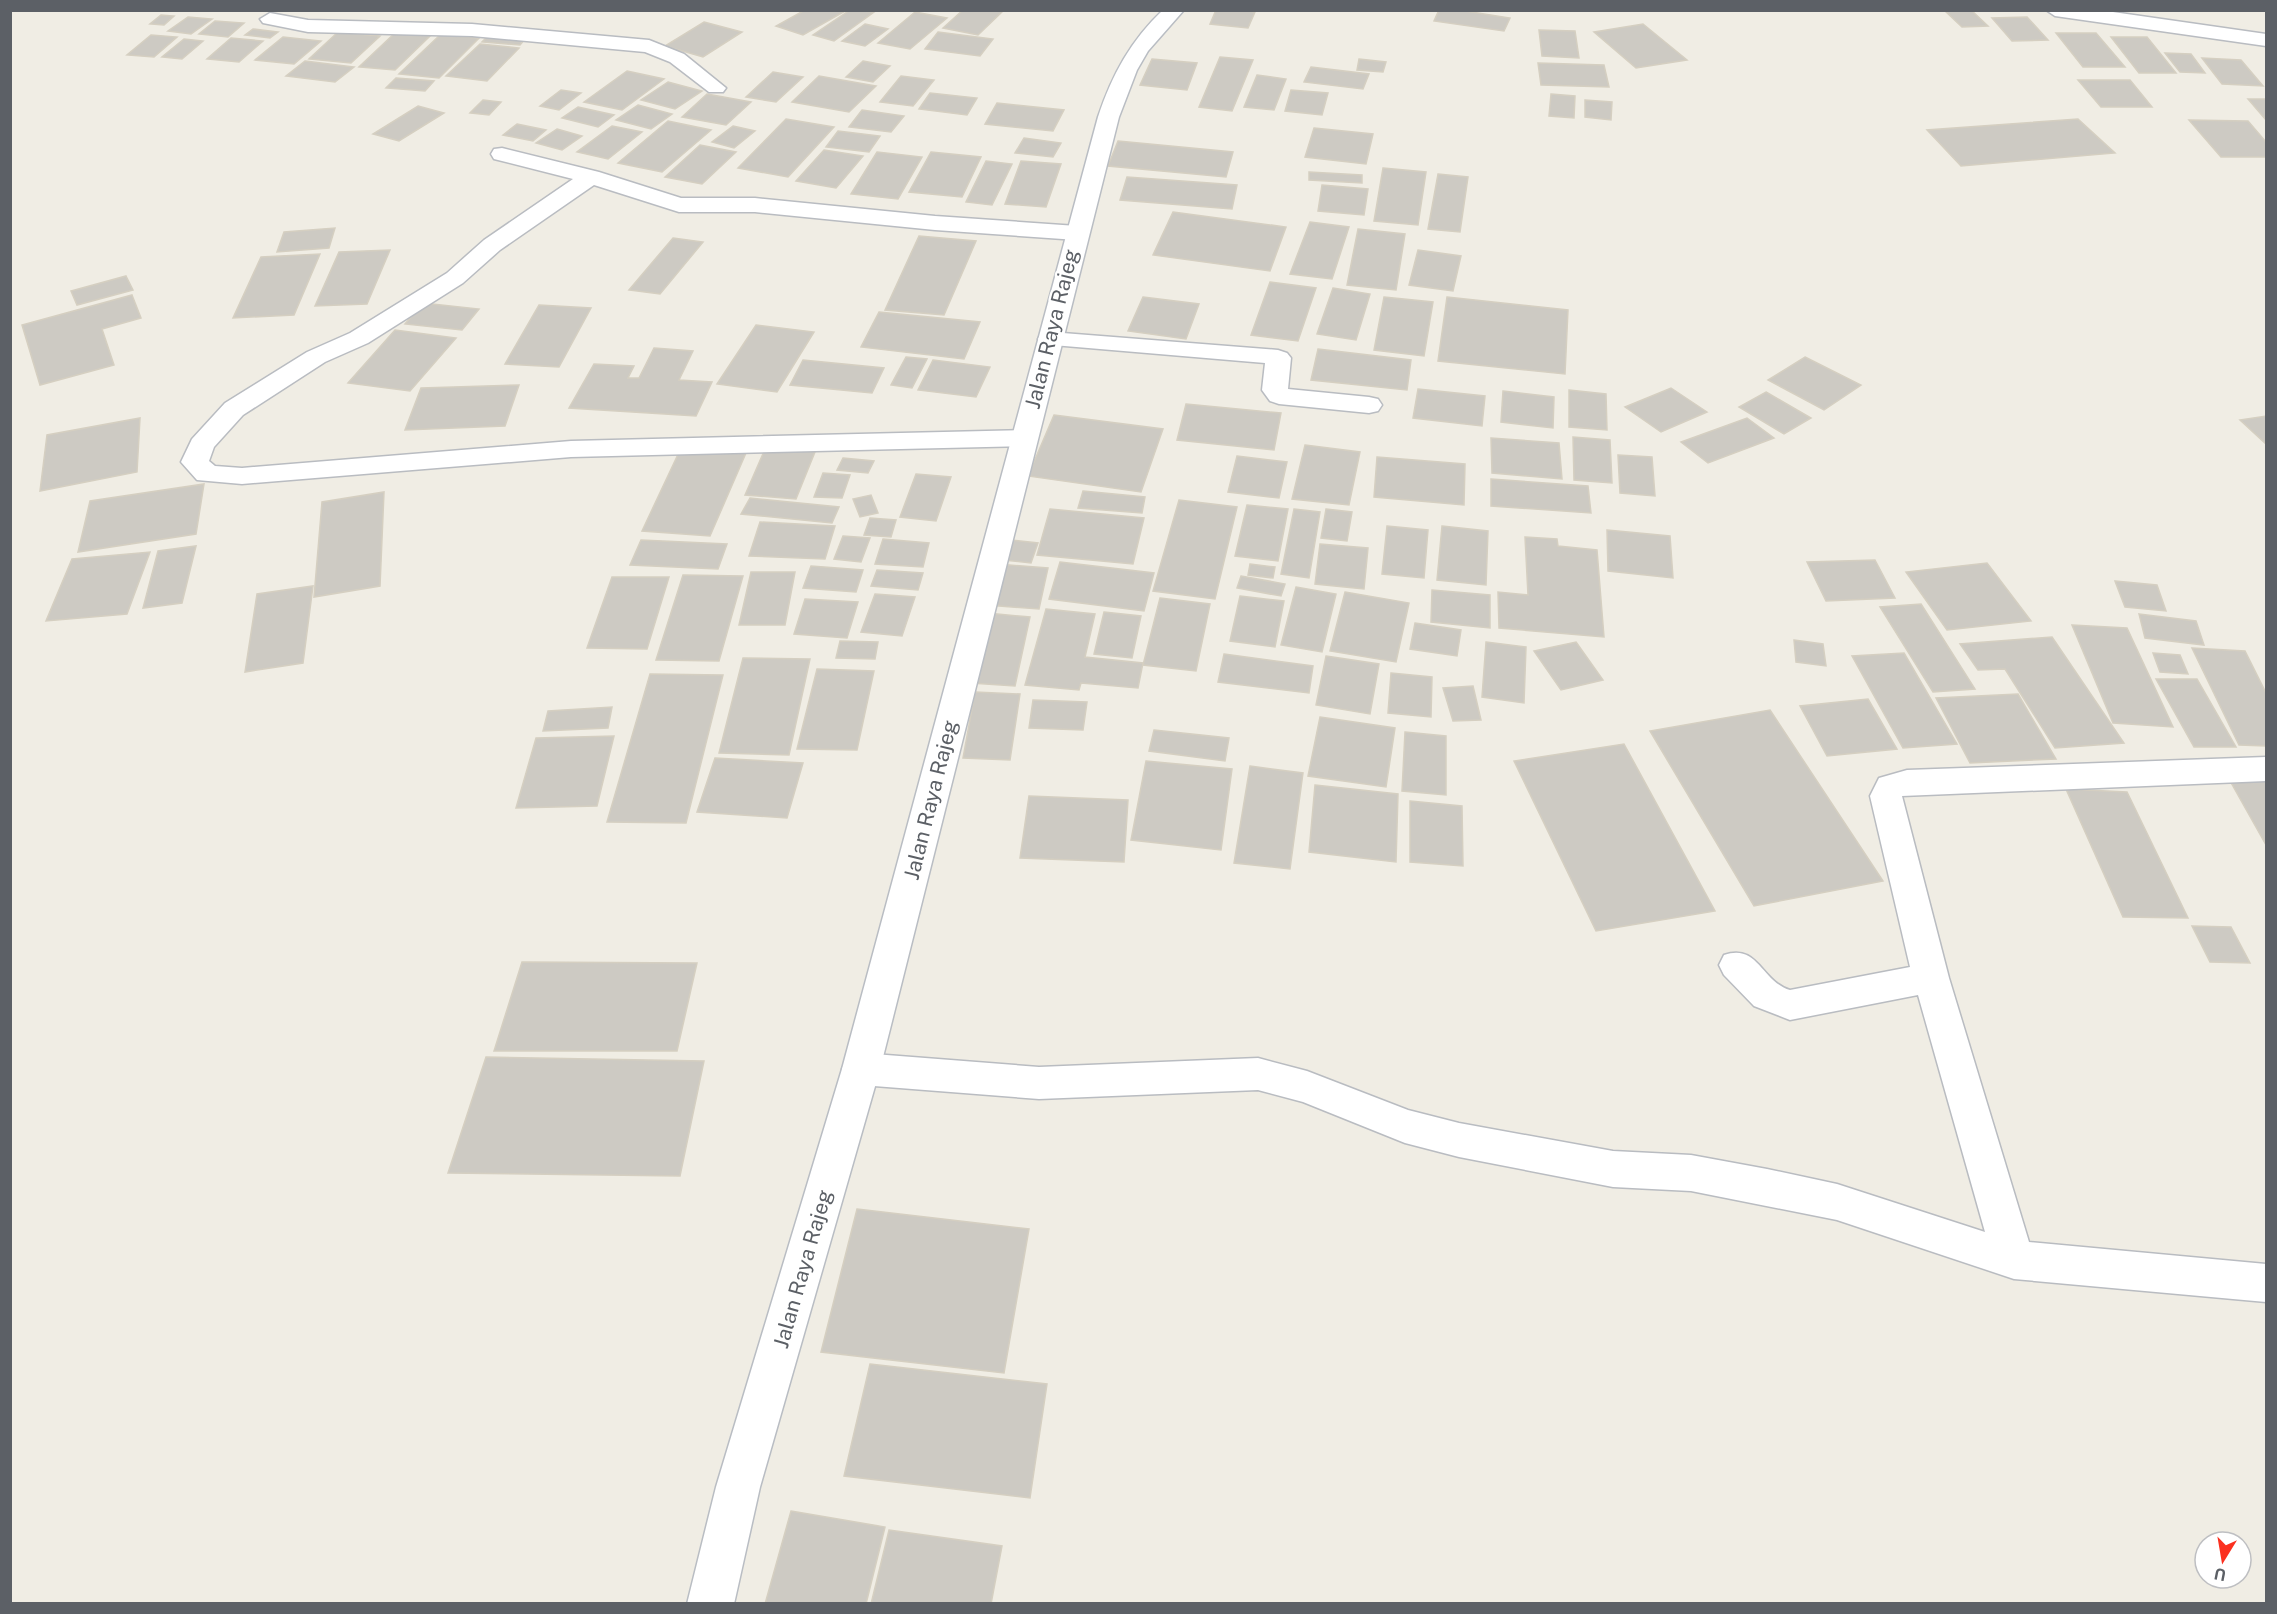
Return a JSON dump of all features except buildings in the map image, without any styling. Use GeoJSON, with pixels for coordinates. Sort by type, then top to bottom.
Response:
{"type":"FeatureCollection","features":[{"type":"Feature","properties":{"kind":"street"},"geometry":{"type":"LineString","coordinates":[[472,30],[495,10]]}},
{"type":"Feature","properties":{"kind":"street","name":"Jalan Raya Rajeg"},"geometry":{"type":"LineString","coordinates":[[710,1604],[738,1487],[861,1069],[1077,233],[1119,82],[1141,45],[1161,21],[1175,10]]}},
{"type":"Feature","properties":{"kind":"street"},"geometry":{"type":"LineString","coordinates":[[2055,10],[2266,40]]}},
{"type":"Feature","properties":{"kind":"street"},"geometry":{"type":"LineString","coordinates":[[270,19],[308,26],[472,30],[649,46],[677,58],[716,88]]}},
{"type":"Feature","properties":{"kind":"street"},"geometry":{"type":"LineString","coordinates":[[502,154],[591,177],[679,205],[720,207],[755,205],[935,224],[1077,233]]}},
{"type":"Feature","properties":{"kind":"street"},"geometry":{"type":"LineString","coordinates":[[591,177],[492,245],[455,278],[359,338],[316,357],[234,409],[201,445],[195,462],[207,474],[242,476],[571,449],[1024,438]]}},
{"type":"Feature","properties":{"kind":"street"},"geometry":{"type":"LineString","coordinates":[[1050,339],[1278,358],[1275,390],[1279,396],[1369,405]]}},
{"type":"Feature","properties":{"kind":"street"},"geometry":{"type":"LineString","coordinates":[[2014,1260],[1931,978],[1886,796],[1891,787],[1907,782],[2266,769]]}},
{"type":"Feature","properties":{"kind":"street"},"geometry":{"type":"LineString","coordinates":[[1737,965],[1765,996],[1778,1003],[1790,1005],[1931,978]]}},
{"type":"Feature","properties":{"kind":"street"},"geometry":{"type":"LineString","coordinates":[[861,1069],[988,1081],[1039,1083],[1258,1074],[1307,1087],[1405,1126],[1459,1140],[1613,1169],[1691,1173],[1779,1189],[1837,1202],[2014,1260],[2266,1283]]}}]}
